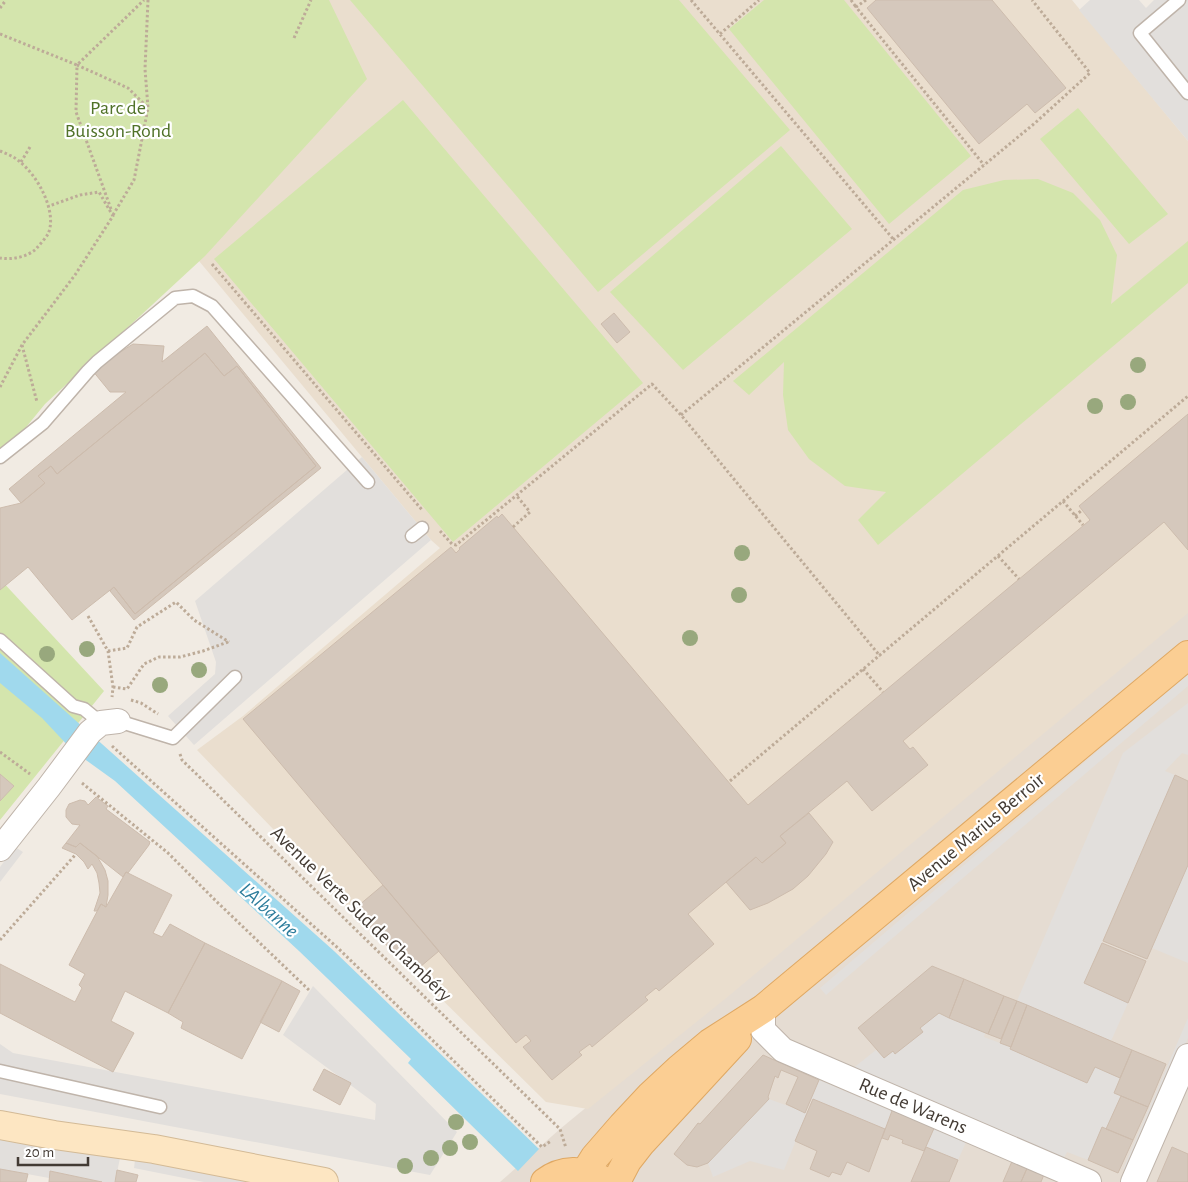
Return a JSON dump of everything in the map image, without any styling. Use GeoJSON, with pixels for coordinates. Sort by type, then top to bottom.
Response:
{"type":"FeatureCollection","features":[{"type":"Feature","properties":{"kind":"main road","name":"Avenue Marius Berroir"},"geometry":{"type":"LineString","coordinates":[[589,1175],[595,1158],[622,1126],[679,1070],[710,1043],[763,1009],[1188,655]]}},
{"type":"Feature","properties":{"kind":"main road","name":"Avenue Marius Berroir"},"geometry":{"type":"LineString","coordinates":[[616,1182],[627,1161],[641,1143],[721,1058],[763,1009]]}},
{"type":"Feature","properties":{"kind":"main road"},"geometry":{"type":"LineString","coordinates":[[0,1125],[54,1135],[154,1149],[324,1182]]}},
{"type":"Feature","properties":{"kind":"main road"},"geometry":{"type":"LineString","coordinates":[[545,1182],[559,1174],[589,1175]]}},
{"type":"Feature","properties":{"kind":"street"},"geometry":{"type":"LineString","coordinates":[[0,849],[62,771],[101,726]]}},
{"type":"Feature","properties":{"kind":"street","name":"Rue de Warens"},"geometry":{"type":"LineString","coordinates":[[763,1009],[763,1030],[783,1050],[1089,1182]]}},
{"type":"Feature","properties":{"kind":"street"},"geometry":{"type":"LineString","coordinates":[[1133,1182],[1188,1056]]}},
{"type":"Feature","properties":{"kind":"lane"},"geometry":{"type":"LineString","coordinates":[[1179,0],[1140,34],[1188,93]]}},
{"type":"Feature","properties":{"kind":"lane"},"geometry":{"type":"LineString","coordinates":[[0,457],[43,424],[88,370],[97,362],[175,298],[193,296],[212,306],[368,482]]}},
{"type":"Feature","properties":{"kind":"lane"},"geometry":{"type":"LineString","coordinates":[[0,640],[72,706],[84,709],[101,726],[173,738],[235,677]]}},
{"type":"Feature","properties":{"kind":"lane"},"geometry":{"type":"LineString","coordinates":[[0,1071],[160,1107]]}},
{"type":"Feature","properties":{"kind":"path"},"geometry":{"type":"LineString","coordinates":[[0,8],[6,0]]}},
{"type":"Feature","properties":{"kind":"path"},"geometry":{"type":"LineString","coordinates":[[113,216],[76,112],[77,65],[144,0]]}},
{"type":"Feature","properties":{"kind":"path"},"geometry":{"type":"LineString","coordinates":[[0,387],[22,345],[75,275],[134,180],[148,108],[145,69],[148,0]]}},
{"type":"Feature","properties":{"kind":"path"},"geometry":{"type":"LineString","coordinates":[[294,38],[311,0]]}},
{"type":"Feature","properties":{"kind":"path"},"geometry":{"type":"LineString","coordinates":[[691,0],[894,240]]}},
{"type":"Feature","properties":{"kind":"path"},"geometry":{"type":"LineString","coordinates":[[720,34],[759,0]]}},
{"type":"Feature","properties":{"kind":"path"},"geometry":{"type":"LineString","coordinates":[[851,0],[984,165]]}},
{"type":"Feature","properties":{"kind":"path"},"geometry":{"type":"LineString","coordinates":[[856,8],[866,0]]}},
{"type":"Feature","properties":{"kind":"path"},"geometry":{"type":"LineString","coordinates":[[681,415],[1035,123],[1090,73],[1032,0]]}},
{"type":"Feature","properties":{"kind":"path"},"geometry":{"type":"LineString","coordinates":[[0,34],[128,88],[148,108]]}},
{"type":"Feature","properties":{"kind":"path"},"geometry":{"type":"LineString","coordinates":[[20,162],[30,147]]}},
{"type":"Feature","properties":{"kind":"path"},"geometry":{"type":"LineString","coordinates":[[0,151],[20,162],[35,179],[49,206],[50,219],[48,233],[31,253],[19,257],[0,258]]}},
{"type":"Feature","properties":{"kind":"path"},"geometry":{"type":"LineString","coordinates":[[49,206],[99,192],[113,216]]}},
{"type":"Feature","properties":{"kind":"path"},"geometry":{"type":"LineString","coordinates":[[212,264],[422,529],[452,544],[456,544],[652,384],[681,415],[880,656]]}},
{"type":"Feature","properties":{"kind":"path"},"geometry":{"type":"LineString","coordinates":[[22,345],[43,424]]}},
{"type":"Feature","properties":{"kind":"path"},"geometry":{"type":"LineString","coordinates":[[730,781],[1188,396]]}},
{"type":"Feature","properties":{"kind":"path"},"geometry":{"type":"LineString","coordinates":[[512,527],[530,512],[516,495]]}},
{"type":"Feature","properties":{"kind":"path"},"geometry":{"type":"LineString","coordinates":[[1063,501],[1083,526]]}},
{"type":"Feature","properties":{"kind":"path"},"geometry":{"type":"LineString","coordinates":[[1075,516],[1082,510]]}},
{"type":"Feature","properties":{"kind":"path"},"geometry":{"type":"LineString","coordinates":[[998,556],[1019,579]]}},
{"type":"Feature","properties":{"kind":"path"},"geometry":{"type":"LineString","coordinates":[[108,651],[127,648],[137,627],[176,602],[194,620],[229,642],[180,657],[159,657],[144,664],[128,689],[113,688]]}},
{"type":"Feature","properties":{"kind":"path"},"geometry":{"type":"LineString","coordinates":[[88,616],[108,651],[113,688],[112,697],[119,698]]}},
{"type":"Feature","properties":{"kind":"path"},"geometry":{"type":"LineString","coordinates":[[863,669],[883,692]]}},
{"type":"Feature","properties":{"kind":"path","name":"Avenue Verte Sud de Chambéry"},"geometry":{"type":"LineString","coordinates":[[126,698],[141,703],[155,711],[165,722],[182,760],[560,1129],[589,1175]]}},
{"type":"Feature","properties":{"kind":"path"},"geometry":{"type":"LineString","coordinates":[[101,726],[339,949],[542,1147],[551,1141]]}},
{"type":"Feature","properties":{"kind":"path"},"geometry":{"type":"LineString","coordinates":[[0,752],[62,771],[168,853],[310,991]]}},
{"type":"Feature","properties":{"kind":"path"},"geometry":{"type":"LineString","coordinates":[[0,940],[76,854]]}},
{"type":"Feature","properties":{"kind":"shaded area"},"geometry":{"type":"Polygon","coordinates":[[[261,0],[1072,0],[1188,141],[1188,613],[725,999],[588,1109],[546,1102],[352,911],[197,750],[243,716],[440,548],[431,540],[199,261],[224,200],[261,0]]]}},
{"type":"Feature","properties":{"kind":"shaded area"},"geometry":{"type":"Polygon","coordinates":[[[1090,0],[1139,0],[1146,8],[1154,0],[1188,0],[1188,141],[1079,10],[1090,0]]]}},
{"type":"Feature","properties":{"kind":"shaded area"},"geometry":{"type":"Polygon","coordinates":[[[362,457],[431,540],[194,745],[168,716],[215,674],[216,662],[195,601],[362,457]]]}},
{"type":"Feature","properties":{"kind":"shaded area"},"geometry":{"type":"Polygon","coordinates":[[[1188,612],[1188,1182],[500,1182],[560,1129],[1188,612]]]}},
{"type":"Feature","properties":{"kind":"shaded area"},"geometry":{"type":"Polygon","coordinates":[[[1188,674],[1188,686],[826,995],[820,988],[1188,674]]]}},
{"type":"Feature","properties":{"kind":"shaded area"},"geometry":{"type":"Polygon","coordinates":[[[1188,703],[1188,755],[1182,753],[1165,771],[1175,775],[1084,983],[1128,1003],[1111,1041],[1017,1001],[1123,753],[1188,703]]]}},
{"type":"Feature","properties":{"kind":"shaded area"},"geometry":{"type":"Polygon","coordinates":[[[15,847],[23,852],[0,882],[0,867],[15,847]]]}},
{"type":"Feature","properties":{"kind":"shaded area"},"geometry":{"type":"Polygon","coordinates":[[[1188,864],[1188,963],[1152,948],[1188,864]]]}},
{"type":"Feature","properties":{"kind":"shaded area"},"geometry":{"type":"Polygon","coordinates":[[[313,986],[457,1132],[430,1175],[0,1094],[0,1044],[13,1053],[375,1120],[376,1104],[283,1035],[313,986]]]}},
{"type":"Feature","properties":{"kind":"shaded area"},"geometry":{"type":"Polygon","coordinates":[[[939,1013],[985,1033],[984,1037],[1011,1047],[1010,1049],[1087,1083],[1095,1067],[1120,1078],[1114,1093],[1121,1096],[1106,1129],[1102,1128],[1088,1160],[1067,1152],[1061,1164],[847,1073],[876,1050],[884,1058],[893,1051],[895,1054],[922,1032],[920,1028],[939,1013]]]}},
{"type":"Feature","properties":{"kind":"shaded area"},"geometry":{"type":"Polygon","coordinates":[[[1188,1018],[1188,1038],[1131,1172],[1123,1169],[1188,1018]]]}},
{"type":"Feature","properties":{"kind":"shaded area"},"geometry":{"type":"Polygon","coordinates":[[[819,1080],[892,1111],[885,1129],[811,1099],[819,1080]]]}},
{"type":"Feature","properties":{"kind":"shaded area"},"geometry":{"type":"Polygon","coordinates":[[[769,1099],[807,1113],[784,1170],[750,1161],[713,1177],[708,1163],[769,1099]]]}},
{"type":"Feature","properties":{"kind":"shaded area"},"geometry":{"type":"Polygon","coordinates":[[[935,1126],[967,1140],[958,1160],[926,1147],[935,1126]]]}},
{"type":"Feature","properties":{"kind":"shaded area"},"geometry":{"type":"Polygon","coordinates":[[[0,1137],[120,1158],[115,1182],[102,1182],[51,1171],[49,1178],[0,1169],[0,1137]]]}},
{"type":"Feature","properties":{"kind":"shaded area"},"geometry":{"type":"Polygon","coordinates":[[[135,1160],[249,1182],[204,1182],[134,1168],[135,1160]]]}},
{"type":"Feature","properties":{"kind":"green space","name":"Parc de Buisson-Rond"},"geometry":{"type":"Polygon","coordinates":[[[0,0],[329,0],[367,79],[205,256],[45,404],[0,459],[0,0]]]}},
{"type":"Feature","properties":{"kind":"green space"},"geometry":{"type":"Polygon","coordinates":[[[350,0],[679,0],[790,130],[598,292],[350,0]]]}},
{"type":"Feature","properties":{"kind":"green space"},"geometry":{"type":"Polygon","coordinates":[[[764,0],[844,0],[971,156],[889,224],[729,29],[764,0]]]}},
{"type":"Feature","properties":{"kind":"green space"},"geometry":{"type":"Polygon","coordinates":[[[403,100],[643,383],[453,542],[214,259],[403,100]]]}},
{"type":"Feature","properties":{"kind":"green space"},"geometry":{"type":"Polygon","coordinates":[[[1078,108],[1168,214],[1129,244],[1040,139],[1078,108]]]}},
{"type":"Feature","properties":{"kind":"green space"},"geometry":{"type":"Polygon","coordinates":[[[781,146],[852,229],[683,370],[610,292],[781,146]]]}},
{"type":"Feature","properties":{"kind":"green space"},"geometry":{"type":"Polygon","coordinates":[[[1038,179],[1073,193],[1100,220],[1117,255],[1111,304],[1188,241],[1188,283],[878,545],[858,520],[886,492],[845,486],[809,459],[788,430],[783,395],[784,362],[749,395],[733,381],[963,190],[1004,180],[1038,179]]]}},
{"type":"Feature","properties":{"kind":"green space"},"geometry":{"type":"Polygon","coordinates":[[[0,579],[104,691],[0,820],[0,579]]]}},
{"type":"Feature","properties":{"kind":"water","name":"L'Albanne"},"geometry":{"type":"Polygon","coordinates":[[[0,653],[334,951],[539,1149],[518,1171],[408,1063],[411,1059],[299,951],[115,781],[72,750],[42,718],[0,683],[0,653]]]}},
{"type":"Feature","properties":{"kind":"building"},"geometry":{"type":"Polygon","coordinates":[[[876,0],[992,0],[1066,88],[1035,113],[1027,104],[979,144],[867,8],[876,0]]]}},
{"type":"Feature","properties":{"kind":"building"},"geometry":{"type":"Polygon","coordinates":[[[614,313],[630,332],[617,343],[601,324],[614,313]]]}},
{"type":"Feature","properties":{"kind":"building"},"geometry":{"type":"Polygon","coordinates":[[[207,326],[321,468],[134,620],[110,591],[114,587],[135,614],[316,466],[237,366],[224,376],[205,353],[57,474],[51,466],[38,476],[45,483],[21,503],[9,489],[126,392],[110,392],[92,370],[133,344],[164,346],[162,362],[207,326]]]}},
{"type":"Feature","properties":{"kind":"building"},"geometry":{"type":"Polygon","coordinates":[[[205,353],[224,376],[237,366],[316,466],[135,614],[114,587],[72,620],[28,567],[0,590],[0,508],[21,503],[45,483],[38,476],[51,466],[57,474],[205,353]]]}},
{"type":"Feature","properties":{"kind":"building"},"geometry":{"type":"Polygon","coordinates":[[[1188,414],[1188,550],[1164,522],[903,741],[910,749],[913,747],[928,765],[872,811],[847,781],[780,836],[786,843],[762,863],[756,857],[688,914],[714,944],[659,991],[656,988],[645,997],[648,1000],[592,1047],[590,1044],[579,1052],[582,1055],[552,1080],[523,1047],[531,1041],[526,1035],[516,1043],[243,719],[451,547],[456,553],[459,548],[497,516],[498,518],[502,514],[748,805],[1090,520],[1079,506],[1188,414]]]}},
{"type":"Feature","properties":{"kind":"building"},"geometry":{"type":"Polygon","coordinates":[[[0,774],[14,786],[0,801],[0,774]]]}},
{"type":"Feature","properties":{"kind":"building"},"geometry":{"type":"Polygon","coordinates":[[[1175,775],[1188,781],[1188,865],[1147,959],[1103,941],[1175,775]]]}},
{"type":"Feature","properties":{"kind":"building"},"geometry":{"type":"Polygon","coordinates":[[[96,797],[108,806],[106,809],[150,842],[128,873],[126,872],[123,877],[80,843],[76,847],[66,843],[80,825],[72,824],[66,817],[66,810],[69,804],[80,800],[85,801],[88,805],[96,797]]]}},
{"type":"Feature","properties":{"kind":"building"},"geometry":{"type":"Polygon","coordinates":[[[809,813],[833,842],[826,854],[808,876],[793,889],[768,903],[750,910],[726,882],[756,857],[762,863],[786,843],[780,836],[809,813]]]}},
{"type":"Feature","properties":{"kind":"building"},"geometry":{"type":"Polygon","coordinates":[[[66,843],[76,847],[80,843],[97,856],[105,870],[108,881],[106,907],[101,904],[97,911],[94,911],[100,893],[97,873],[92,864],[88,869],[76,854],[62,848],[66,843]]]}},
{"type":"Feature","properties":{"kind":"building"},"geometry":{"type":"Polygon","coordinates":[[[126,872],[172,895],[153,933],[162,937],[170,924],[205,943],[168,1013],[125,991],[111,1021],[134,1033],[113,1072],[0,1013],[0,964],[75,1002],[82,988],[79,985],[85,974],[69,965],[101,904],[106,907],[126,872]]]}},
{"type":"Feature","properties":{"kind":"building"},"geometry":{"type":"Polygon","coordinates":[[[383,885],[439,951],[414,972],[352,911],[383,885]]]}},
{"type":"Feature","properties":{"kind":"building"},"geometry":{"type":"Polygon","coordinates":[[[205,943],[282,981],[242,1059],[181,1028],[183,1022],[168,1013],[205,943]]]}},
{"type":"Feature","properties":{"kind":"building"},"geometry":{"type":"Polygon","coordinates":[[[1102,943],[1146,961],[1128,1003],[1084,983],[1102,943]]]}},
{"type":"Feature","properties":{"kind":"building"},"geometry":{"type":"Polygon","coordinates":[[[932,966],[964,979],[949,1018],[939,1013],[920,1028],[923,1032],[895,1054],[893,1051],[884,1058],[858,1028],[932,966]]]}},
{"type":"Feature","properties":{"kind":"building"},"geometry":{"type":"Polygon","coordinates":[[[964,979],[1004,996],[988,1034],[949,1018],[964,979]]]}},
{"type":"Feature","properties":{"kind":"building"},"geometry":{"type":"Polygon","coordinates":[[[282,981],[300,991],[279,1032],[260,1022],[282,981]]]}},
{"type":"Feature","properties":{"kind":"building"},"geometry":{"type":"Polygon","coordinates":[[[1004,996],[1017,1001],[1001,1039],[988,1034],[1004,996]]]}},
{"type":"Feature","properties":{"kind":"building"},"geometry":{"type":"Polygon","coordinates":[[[1017,1001],[1027,1005],[1011,1047],[1000,1043],[1017,1001]]]}},
{"type":"Feature","properties":{"kind":"building"},"geometry":{"type":"Polygon","coordinates":[[[1027,1005],[1132,1050],[1120,1078],[1095,1067],[1087,1083],[1010,1049],[1027,1005]]]}},
{"type":"Feature","properties":{"kind":"building"},"geometry":{"type":"Polygon","coordinates":[[[1132,1050],[1166,1064],[1148,1107],[1114,1093],[1132,1050]]]}},
{"type":"Feature","properties":{"kind":"building"},"geometry":{"type":"Polygon","coordinates":[[[763,1055],[819,1080],[805,1113],[786,1104],[798,1077],[781,1070],[778,1078],[775,1076],[769,1099],[708,1163],[697,1167],[687,1165],[674,1154],[698,1123],[700,1124],[763,1055]]]}},
{"type":"Feature","properties":{"kind":"building"},"geometry":{"type":"Polygon","coordinates":[[[324,1069],[351,1083],[340,1105],[313,1090],[324,1069]]]}},
{"type":"Feature","properties":{"kind":"building"},"geometry":{"type":"Polygon","coordinates":[[[1121,1096],[1148,1107],[1133,1140],[1106,1129],[1121,1096]]]}},
{"type":"Feature","properties":{"kind":"building"},"geometry":{"type":"Polygon","coordinates":[[[813,1099],[885,1129],[869,1172],[847,1162],[841,1175],[832,1172],[829,1177],[810,1169],[817,1151],[795,1141],[813,1099]]]}},
{"type":"Feature","properties":{"kind":"building"},"geometry":{"type":"Polygon","coordinates":[[[893,1108],[935,1126],[924,1151],[902,1143],[903,1140],[890,1135],[888,1140],[882,1138],[893,1108]]]}},
{"type":"Feature","properties":{"kind":"building"},"geometry":{"type":"Polygon","coordinates":[[[1102,1127],[1133,1140],[1118,1173],[1088,1160],[1102,1127]]]}},
{"type":"Feature","properties":{"kind":"building"},"geometry":{"type":"Polygon","coordinates":[[[926,1147],[958,1160],[949,1182],[911,1182],[926,1147]]]}},
{"type":"Feature","properties":{"kind":"building"},"geometry":{"type":"Polygon","coordinates":[[[1172,1147],[1188,1154],[1188,1182],[1157,1182],[1172,1147]]]}},
{"type":"Feature","properties":{"kind":"building"},"geometry":{"type":"Polygon","coordinates":[[[1013,1159],[1028,1166],[1021,1182],[1003,1182],[1013,1159]]]}},
{"type":"Feature","properties":{"kind":"building"},"geometry":{"type":"Polygon","coordinates":[[[1028,1166],[1045,1172],[1041,1182],[1021,1182],[1028,1166]]]}},
{"type":"Feature","properties":{"kind":"building"},"geometry":{"type":"Polygon","coordinates":[[[0,1169],[28,1174],[26,1182],[0,1182],[0,1169]]]}},
{"type":"Feature","properties":{"kind":"building"},"geometry":{"type":"Polygon","coordinates":[[[117,1170],[138,1175],[136,1182],[115,1182],[117,1170]]]}},
{"type":"Feature","properties":{"kind":"building"},"geometry":{"type":"Polygon","coordinates":[[[50,1171],[102,1182],[49,1182],[50,1171]]]}}]}
